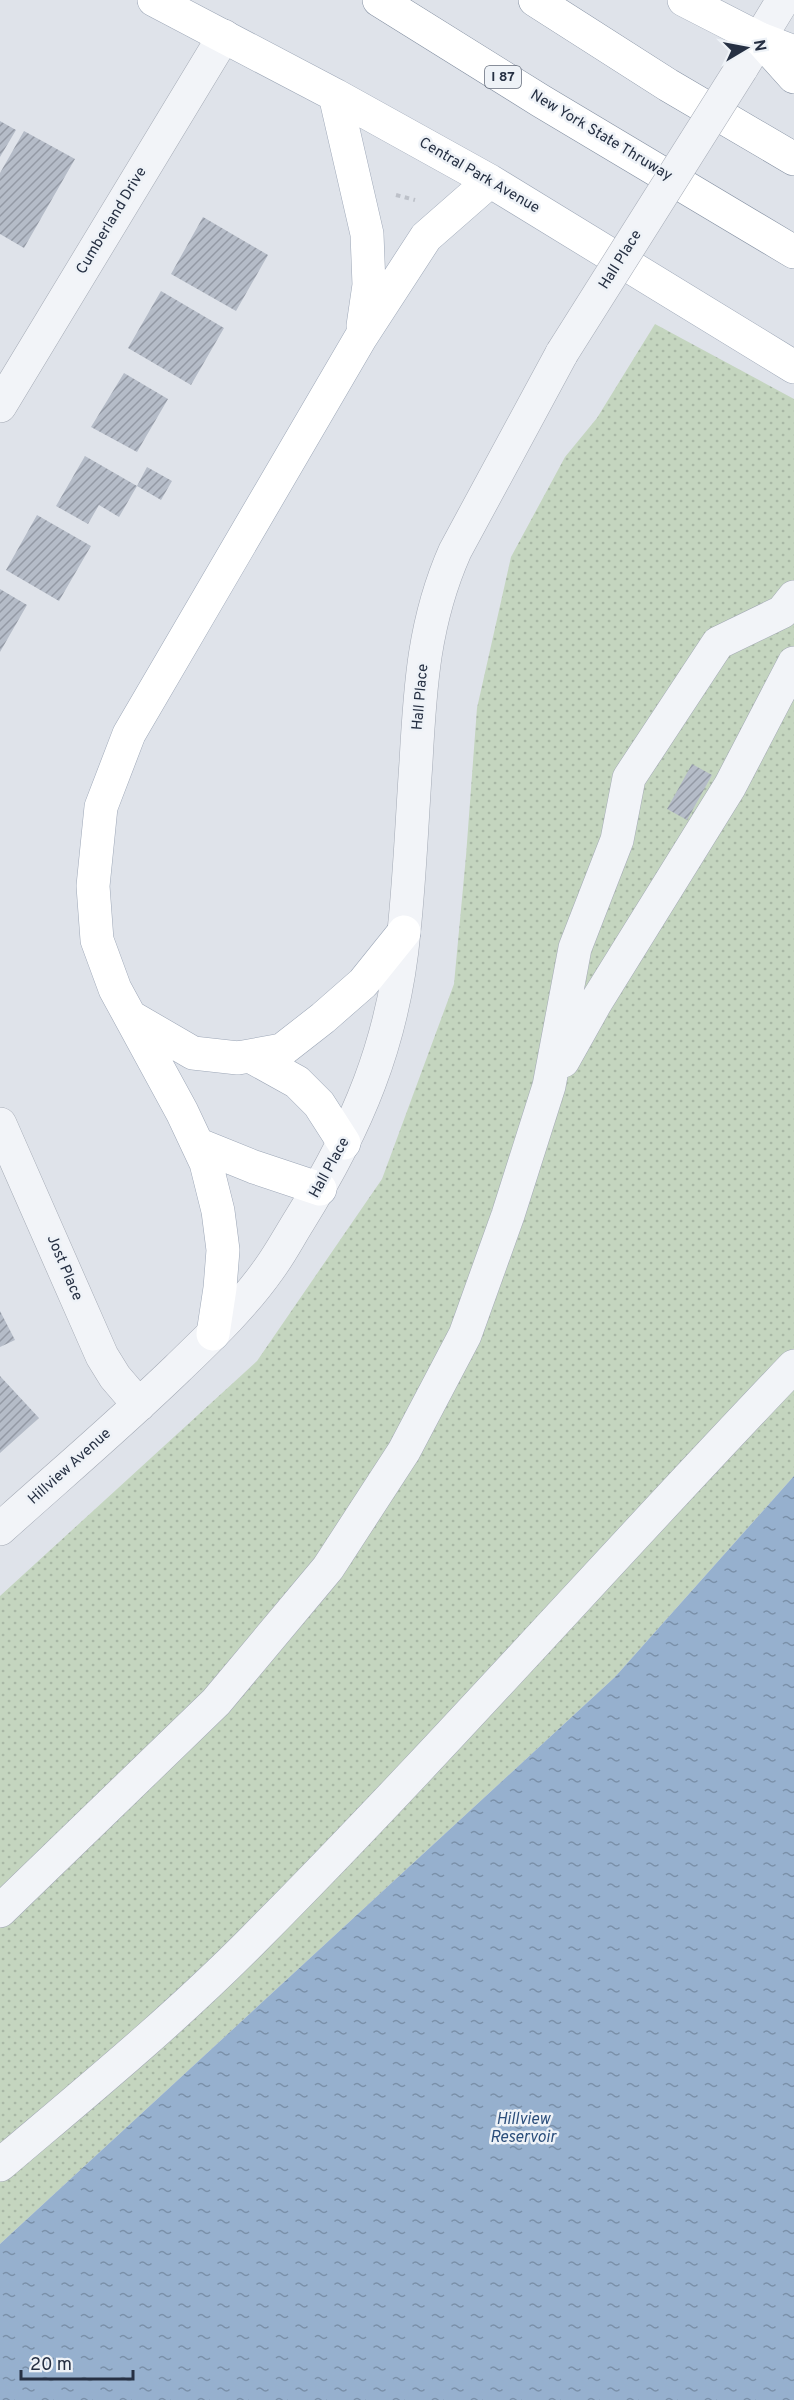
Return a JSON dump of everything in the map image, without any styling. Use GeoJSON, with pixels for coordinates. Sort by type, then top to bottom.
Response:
{"type":"FeatureCollection","features":[{"type":"Feature","properties":{"kind":"main road","name":"Central Park Avenue"},"geometry":{"type":"LineString","coordinates":[[154,0],[335,95],[490,181],[794,367]]}},
{"type":"Feature","properties":{"kind":"main road","name":"New York State Thruway"},"geometry":{"type":"LineString","coordinates":[[379,0],[794,252]]}},
{"type":"Feature","properties":{"kind":"main road"},"geometry":{"type":"LineString","coordinates":[[535,0],[668,85],[794,159]]}},
{"type":"Feature","properties":{"kind":"main road"},"geometry":{"type":"LineString","coordinates":[[684,0],[760,39],[794,52]]}},
{"type":"Feature","properties":{"kind":"main road"},"geometry":{"type":"LineString","coordinates":[[760,39],[794,77]]}},
{"type":"Feature","properties":{"kind":"main road"},"geometry":{"type":"LineString","coordinates":[[335,95],[367,234],[369,285],[361,337]]}},
{"type":"Feature","properties":{"kind":"main road"},"geometry":{"type":"LineString","coordinates":[[213,1334],[223,1250],[218,1211],[206,1163],[182,1112],[115,988],[98,940],[93,886],[101,807],[129,734],[361,337],[426,237],[490,181]]}},
{"type":"Feature","properties":{"kind":"main road"},"geometry":{"type":"LineString","coordinates":[[131,1017],[193,1053],[238,1058],[282,1050],[363,983],[404,932]]}},
{"type":"Feature","properties":{"kind":"main road"},"geometry":{"type":"LineString","coordinates":[[250,1056],[297,1082],[319,1104],[344,1143]]}},
{"type":"Feature","properties":{"kind":"main road"},"geometry":{"type":"LineString","coordinates":[[197,1144],[254,1167],[320,1189]]}},
{"type":"Feature","properties":{"kind":"street","name":"Hall Place"},"geometry":{"type":"LineString","coordinates":[[139,1405],[213,1334],[269,1270],[320,1189],[344,1143],[374,1075],[399,981],[419,711],[430,621],[441,582],[455,551],[562,353],[783,0]]}},
{"type":"Feature","properties":{"kind":"street","name":"Cumberland Drive"},"geometry":{"type":"LineString","coordinates":[[0,406],[224,36]]}},
{"type":"Feature","properties":{"kind":"street"},"geometry":{"type":"LineString","coordinates":[[0,1911],[216,1702],[328,1568],[404,1451],[465,1335],[508,1215],[549,1086],[575,948],[617,840],[629,778],[718,643],[782,612],[794,597]]}},
{"type":"Feature","properties":{"kind":"street"},"geometry":{"type":"LineString","coordinates":[[549,1086],[596,1002],[730,786],[794,663]]}},
{"type":"Feature","properties":{"kind":"street","name":"Jost Place"},"geometry":{"type":"LineString","coordinates":[[0,1125],[102,1356],[115,1377],[139,1405]]}},
{"type":"Feature","properties":{"kind":"street"},"geometry":{"type":"LineString","coordinates":[[0,2166],[113,2070],[252,1941],[466,1720],[794,1366]]}},
{"type":"Feature","properties":{"kind":"street","name":"Hillview Avenue"},"geometry":{"type":"LineString","coordinates":[[0,1528],[139,1405]]}},
{"type":"Feature","properties":{"kind":"green space"},"geometry":{"type":"Polygon","coordinates":[[[655,324],[794,399],[794,1476],[615,1677],[0,2244],[0,1596],[257,1361],[382,1179],[454,984],[477,708],[511,557],[565,457],[597,418],[655,324]]]}},
{"type":"Feature","properties":{"kind":"water","name":"Hillview Reservoir"},"geometry":{"type":"Polygon","coordinates":[[[794,1476],[794,2400],[0,2400],[0,2244],[615,1677],[794,1476]]]}},
{"type":"Feature","properties":{"kind":"building"},"geometry":{"type":"Polygon","coordinates":[[[0,121],[16,130],[0,157],[0,121]]]}},
{"type":"Feature","properties":{"kind":"building"},"geometry":{"type":"Polygon","coordinates":[[[24,131],[75,159],[24,248],[0,234],[0,173],[24,131]]]}},
{"type":"Feature","properties":{"kind":"building"},"geometry":{"type":"Polygon","coordinates":[[[203,217],[268,255],[236,311],[171,274],[203,217]]]}},
{"type":"Feature","properties":{"kind":"building"},"geometry":{"type":"Polygon","coordinates":[[[161,291],[224,328],[191,385],[128,348],[161,291]]]}},
{"type":"Feature","properties":{"kind":"building"},"geometry":{"type":"Polygon","coordinates":[[[124,373],[168,399],[137,452],[91,427],[124,373]]]}},
{"type":"Feature","properties":{"kind":"building"},"geometry":{"type":"Polygon","coordinates":[[[85,456],[137,486],[119,517],[99,505],[88,524],[56,506],[85,456]]]}},
{"type":"Feature","properties":{"kind":"building"},"geometry":{"type":"Polygon","coordinates":[[[147,467],[172,481],[161,500],[137,486],[147,467]]]}},
{"type":"Feature","properties":{"kind":"building"},"geometry":{"type":"Polygon","coordinates":[[[37,515],[91,546],[59,601],[6,570],[37,515]]]}},
{"type":"Feature","properties":{"kind":"building"},"geometry":{"type":"Polygon","coordinates":[[[0,589],[27,605],[0,652],[0,589]]]}},
{"type":"Feature","properties":{"kind":"building"},"geometry":{"type":"Polygon","coordinates":[[[692,764],[712,775],[687,820],[667,809],[692,764]]]}},
{"type":"Feature","properties":{"kind":"building"},"geometry":{"type":"Polygon","coordinates":[[[0,1311],[15,1340],[0,1347],[0,1311]]]}},
{"type":"Feature","properties":{"kind":"building"},"geometry":{"type":"Polygon","coordinates":[[[0,1376],[39,1418],[0,1453],[0,1376]]]}}]}
